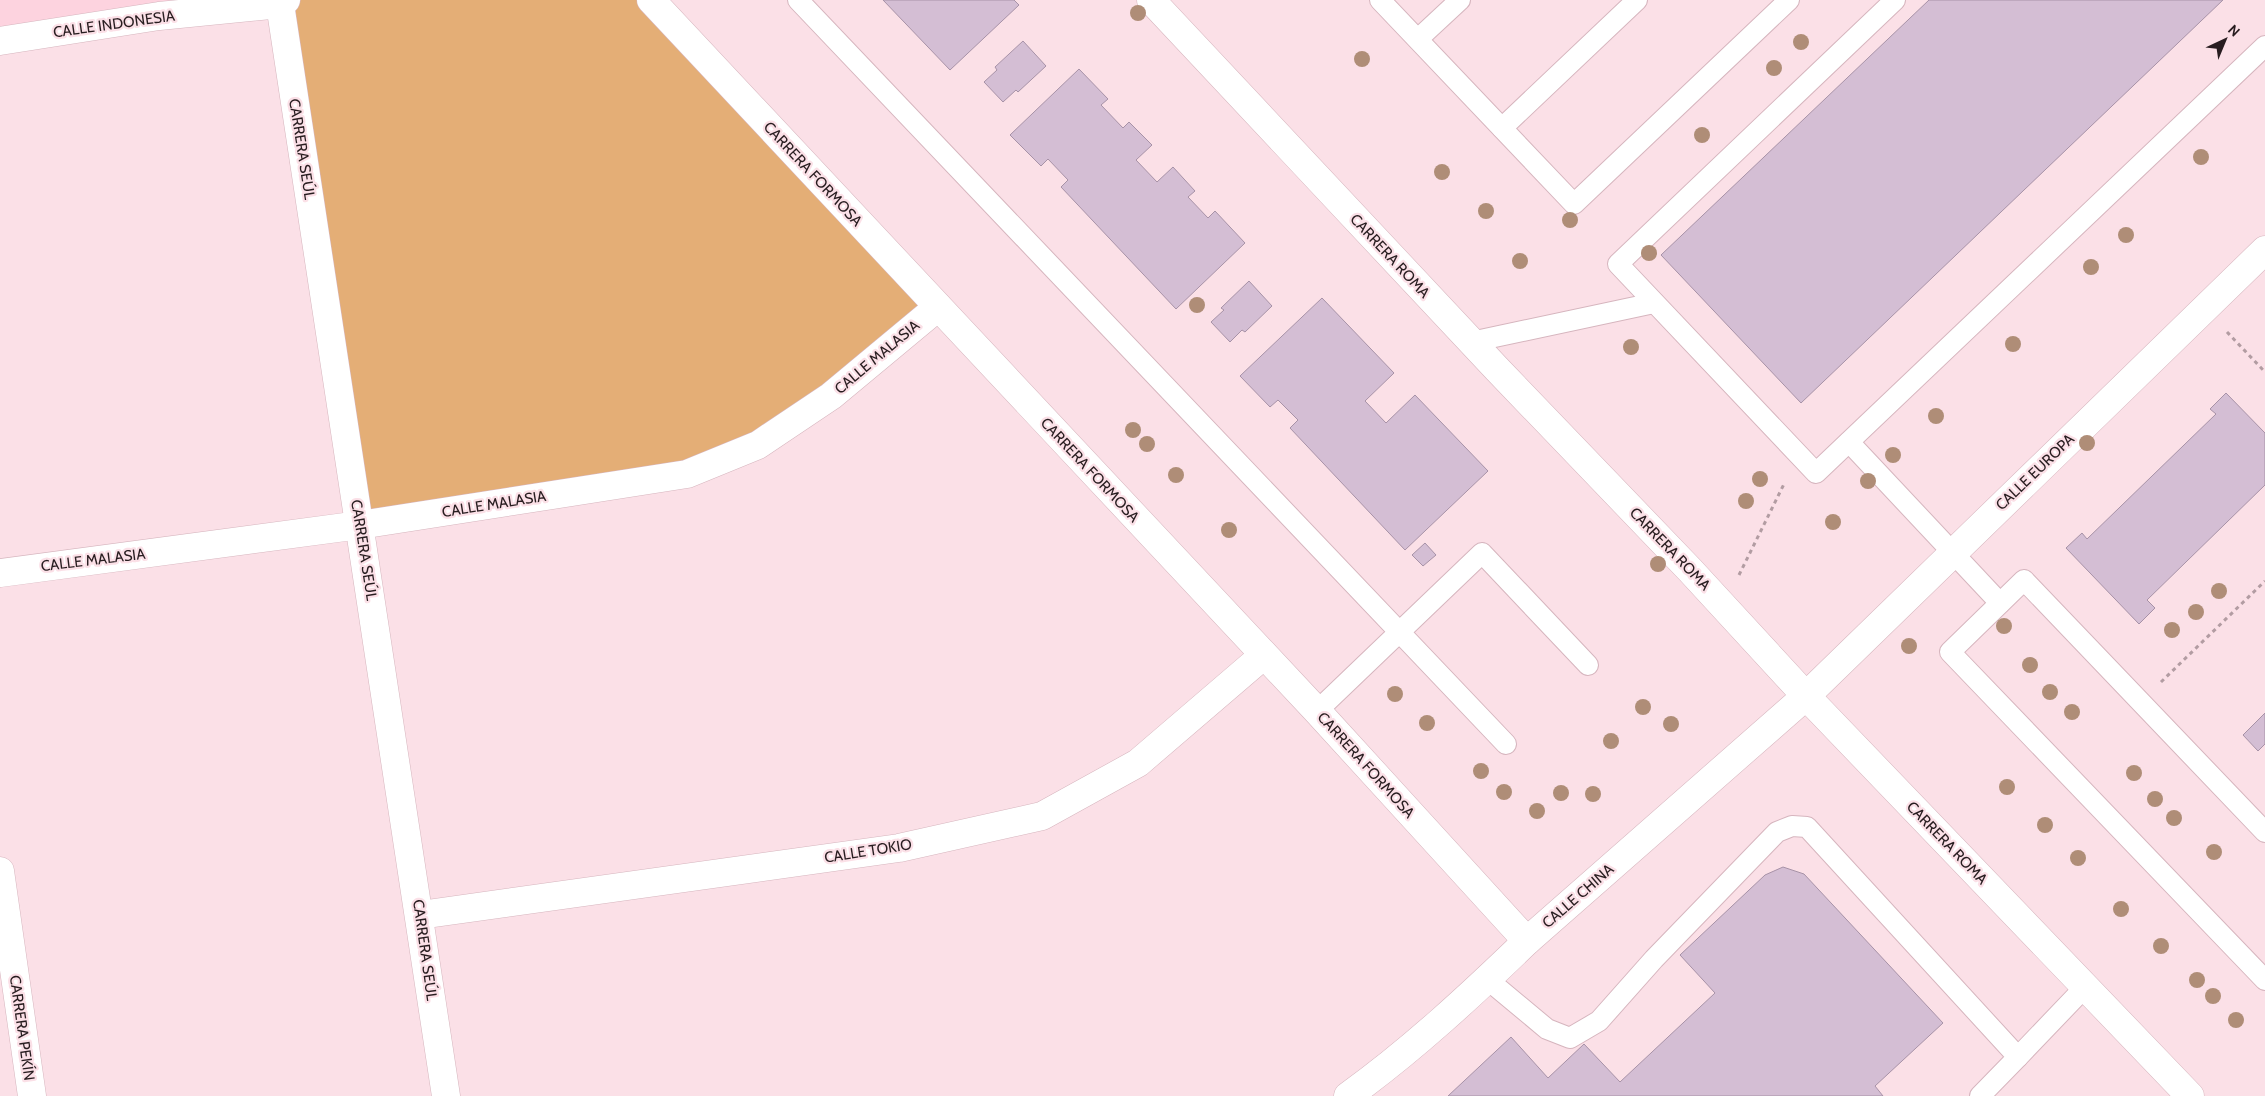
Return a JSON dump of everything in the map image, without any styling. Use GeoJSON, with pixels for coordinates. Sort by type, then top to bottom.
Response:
{"type":"FeatureCollection","features":[{"type":"Feature","properties":{"kind":"street","name":"CARRERA FORMOSA"},"geometry":{"type":"LineString","coordinates":[[651,0],[1317,711],[1527,941]]}},
{"type":"Feature","properties":{"kind":"street","name":"CARRERA ROMA"},"geometry":{"type":"LineString","coordinates":[[1151,0],[1471,342],[1724,606],[1806,696],[2190,1096]]}},
{"type":"Feature","properties":{"kind":"street","name":"CALLE INDONESIA"},"geometry":{"type":"LineString","coordinates":[[0,41],[159,16],[283,2]]}},
{"type":"Feature","properties":{"kind":"street","name":"CARRERA SEÚL"},"geometry":{"type":"LineString","coordinates":[[283,2],[446,1096]]}},
{"type":"Feature","properties":{"kind":"street","name":"CALLE EUROPA"},"geometry":{"type":"LineString","coordinates":[[1806,696],[1952,552],[2265,250]]}},
{"type":"Feature","properties":{"kind":"street","name":"CALLE MALASIA"},"geometry":{"type":"LineString","coordinates":[[0,573],[360,525],[687,474],[758,445],[831,396],[938,307]]}},
{"type":"Feature","properties":{"kind":"street","name":"CALLE TOKIO"},"geometry":{"type":"LineString","coordinates":[[420,915],[899,848],[1042,816],[1138,763],[1264,655]]}},
{"type":"Feature","properties":{"kind":"street","name":"CALLE CHINA"},"geometry":{"type":"LineString","coordinates":[[1348,1096],[1377,1076],[1527,941],[1806,696]]}},
{"type":"Feature","properties":{"kind":"street","name":"CARRERA PEKÍN"},"geometry":{"type":"LineString","coordinates":[[0,871],[32,1096]]}},
{"type":"Feature","properties":{"kind":"lane"},"geometry":{"type":"LineString","coordinates":[[798,0],[1506,744]]}},
{"type":"Feature","properties":{"kind":"lane"},"geometry":{"type":"LineString","coordinates":[[1380,0],[1574,204],[1789,0]]}},
{"type":"Feature","properties":{"kind":"lane"},"geometry":{"type":"LineString","coordinates":[[1418,39],[1460,0]]}},
{"type":"Feature","properties":{"kind":"lane"},"geometry":{"type":"LineString","coordinates":[[1502,128],[1636,0]]}},
{"type":"Feature","properties":{"kind":"lane"},"geometry":{"type":"LineString","coordinates":[[1895,0],[1618,264],[1816,473],[2265,46]]}},
{"type":"Feature","properties":{"kind":"lane"},"geometry":{"type":"LineString","coordinates":[[1471,342],[1654,303]]}},
{"type":"Feature","properties":{"kind":"lane"},"geometry":{"type":"LineString","coordinates":[[1849,442],[2000,603]]}},
{"type":"Feature","properties":{"kind":"lane"},"geometry":{"type":"LineString","coordinates":[[1317,711],[1482,553],[1588,665]]}},
{"type":"Feature","properties":{"kind":"lane"},"geometry":{"type":"LineString","coordinates":[[2265,832],[2024,580],[1950,652],[2265,980]]}},
{"type":"Feature","properties":{"kind":"lane"},"geometry":{"type":"LineString","coordinates":[[1487,979],[1546,1029],[1570,1038],[1599,1021],[1654,959],[1777,832],[1792,826],[1807,827],[2018,1057]]}},
{"type":"Feature","properties":{"kind":"lane"},"geometry":{"type":"LineString","coordinates":[[1980,1096],[2085,987]]}},
{"type":"Feature","properties":{"kind":"path"},"geometry":{"type":"LineString","coordinates":[[2204,309],[2265,372]]}},
{"type":"Feature","properties":{"kind":"path"},"geometry":{"type":"LineString","coordinates":[[1724,606],[1780,492]]}},
{"type":"Feature","properties":{"kind":"path"},"geometry":{"type":"LineString","coordinates":[[2140,702],[2265,581]]}},
{"type":"Feature","properties":{"kind":"shaded area"},"geometry":{"type":"Polygon","coordinates":[[[0,0],[245,0],[0,35],[0,0]]]}},
{"type":"Feature","properties":{"kind":"shaded area"},"geometry":{"type":"Polygon","coordinates":[[[301,0],[642,0],[927,308],[755,439],[688,466],[365,516],[289,6],[301,0]]]}},
{"type":"Feature","properties":{"kind":"building"},"geometry":{"type":"Polygon","coordinates":[[[883,0],[1014,0],[1019,5],[950,70],[883,0]]]}},
{"type":"Feature","properties":{"kind":"building"},"geometry":{"type":"Polygon","coordinates":[[[1929,0],[2223,0],[1801,403],[1661,255],[1929,0]]]}},
{"type":"Feature","properties":{"kind":"building"},"geometry":{"type":"Polygon","coordinates":[[[1023,41],[1046,66],[1018,92],[1016,90],[1003,102],[984,82],[997,70],[995,67],[1023,41]]]}},
{"type":"Feature","properties":{"kind":"building"},"geometry":{"type":"Polygon","coordinates":[[[1079,69],[1108,99],[1101,105],[1123,128],[1129,122],[1152,145],[1136,160],[1157,182],[1173,167],[1195,191],[1188,197],[1208,218],[1215,211],[1245,243],[1176,309],[1061,187],[1068,180],[1048,159],[1041,166],[1010,135],[1079,69]]]}},
{"type":"Feature","properties":{"kind":"building"},"geometry":{"type":"Polygon","coordinates":[[[1249,281],[1272,306],[1245,332],[1242,330],[1230,342],[1211,322],[1224,310],[1221,308],[1249,281]]]}},
{"type":"Feature","properties":{"kind":"building"},"geometry":{"type":"Polygon","coordinates":[[[1322,298],[1394,373],[1365,401],[1386,423],[1415,395],[1488,471],[1405,550],[1290,428],[1298,420],[1278,400],[1270,407],[1240,376],[1322,298]]]}},
{"type":"Feature","properties":{"kind":"building"},"geometry":{"type":"Polygon","coordinates":[[[2226,393],[2265,433],[2265,485],[2147,600],[2155,608],[2139,624],[2066,548],[2082,533],[2087,539],[2216,414],[2210,409],[2226,393]]]}},
{"type":"Feature","properties":{"kind":"building"},"geometry":{"type":"Polygon","coordinates":[[[1425,543],[1436,555],[1423,566],[1412,555],[1425,543]]]}},
{"type":"Feature","properties":{"kind":"building"},"geometry":{"type":"Polygon","coordinates":[[[2265,713],[2265,744],[2258,751],[2243,735],[2265,713]]]}},
{"type":"Feature","properties":{"kind":"building"},"geometry":{"type":"Polygon","coordinates":[[[1783,867],[1804,874],[1943,1023],[1875,1086],[1883,1096],[1448,1096],[1511,1037],[1548,1078],[1584,1044],[1620,1082],[1715,993],[1680,955],[1765,875],[1783,867]]]}}]}
